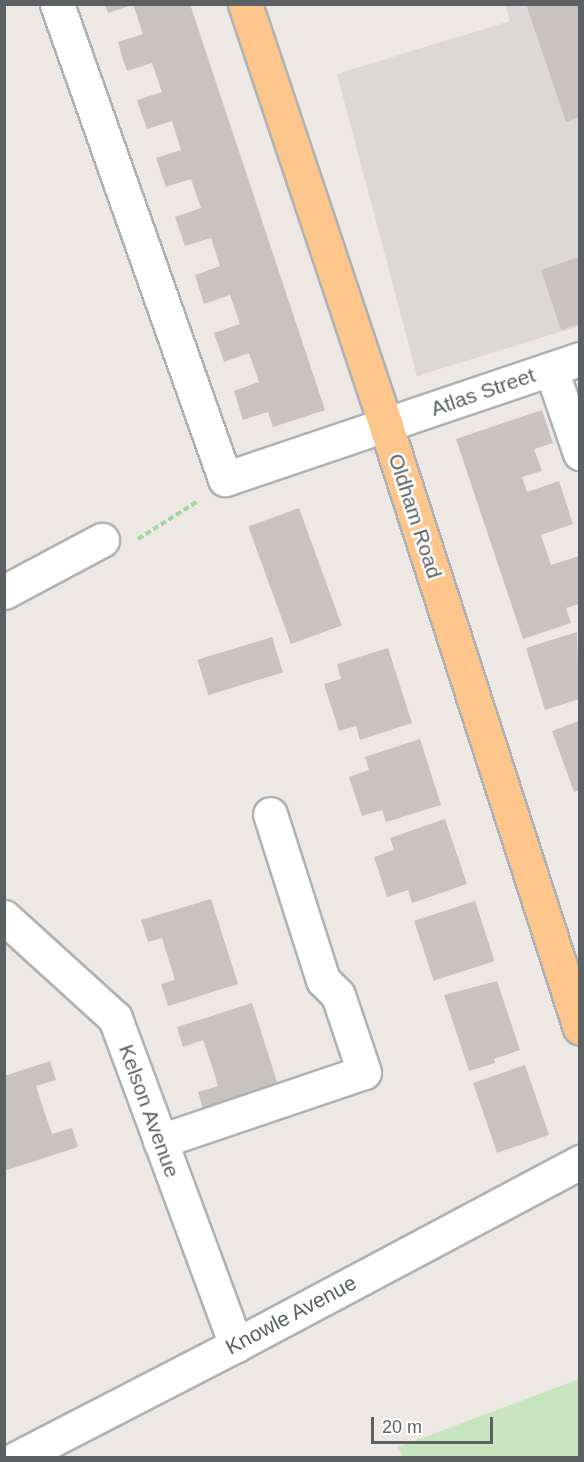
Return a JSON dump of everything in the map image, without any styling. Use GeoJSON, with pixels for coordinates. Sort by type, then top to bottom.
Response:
{"type":"FeatureCollection","features":[{"type":"Feature","properties":{"kind":"highway","name":"Oldham Road"},"geometry":{"type":"LineString","coordinates":[[245,4],[386,426],[579,1028]]}},
{"type":"Feature","properties":{"kind":"street"},"geometry":{"type":"LineString","coordinates":[[57,4],[225,479]]}},
{"type":"Feature","properties":{"kind":"street"},"geometry":{"type":"LineString","coordinates":[[565,364],[579,453]]}},
{"type":"Feature","properties":{"kind":"street","name":"Atlas Street"},"geometry":{"type":"LineString","coordinates":[[225,479],[565,364]]}},
{"type":"Feature","properties":{"kind":"street"},"geometry":{"type":"LineString","coordinates":[[4,592],[102,540]]}},
{"type":"Feature","properties":{"kind":"street"},"geometry":{"type":"LineString","coordinates":[[160,1141],[364,1072],[338,995],[323,980],[270,814]]}},
{"type":"Feature","properties":{"kind":"street","name":"Kelson Avenue"},"geometry":{"type":"LineString","coordinates":[[4,917],[115,1018],[236,1345]]}},
{"type":"Feature","properties":{"kind":"street","name":"Knowle Avenue"},"geometry":{"type":"LineString","coordinates":[[17,1458],[236,1345],[572,1165]]}},
{"type":"Feature","properties":{"kind":"path"},"geometry":{"type":"LineString","coordinates":[[102,540],[128,546],[197,502],[210,497],[225,479]]}},
{"type":"Feature","properties":{"kind":"shaded area"},"geometry":{"type":"Polygon","coordinates":[[[505,5],[579,5],[579,326],[417,376],[337,74],[510,21],[505,5]]]}},
{"type":"Feature","properties":{"kind":"green space"},"geometry":{"type":"Polygon","coordinates":[[[579,1379],[579,1457],[403,1457],[398,1447],[579,1379]]]}},
{"type":"Feature","properties":{"kind":"building"},"geometry":{"type":"Polygon","coordinates":[[[133,4],[190,4],[325,410],[273,427],[268,412],[243,420],[234,391],[259,382],[249,353],[224,362],[214,333],[240,324],[230,295],[204,304],[195,275],[220,266],[211,238],[185,246],[175,217],[201,208],[191,179],[166,187],[156,158],[181,150],[172,121],[147,129],[137,100],[162,92],[152,63],[127,71],[122,57],[118,42],[143,34],[133,4]]]}},
{"type":"Feature","properties":{"kind":"building"},"geometry":{"type":"Polygon","coordinates":[[[526,4],[579,4],[579,117],[566,122],[526,4]]]}},
{"type":"Feature","properties":{"kind":"building"},"geometry":{"type":"Polygon","coordinates":[[[105,5],[132,5],[108,13],[105,5]]]}},
{"type":"Feature","properties":{"kind":"building"},"geometry":{"type":"Polygon","coordinates":[[[579,257],[579,324],[561,330],[541,270],[579,257]]]}},
{"type":"Feature","properties":{"kind":"building"},"geometry":{"type":"Polygon","coordinates":[[[542,410],[553,443],[534,449],[542,471],[522,477],[527,492],[559,481],[573,524],[541,535],[551,565],[579,556],[579,604],[566,608],[571,623],[523,639],[456,439],[542,410]]]}},
{"type":"Feature","properties":{"kind":"building"},"geometry":{"type":"Polygon","coordinates":[[[299,508],[342,625],[291,644],[248,526],[299,508]]]}},
{"type":"Feature","properties":{"kind":"building"},"geometry":{"type":"Polygon","coordinates":[[[577,632],[579,699],[545,710],[526,648],[577,632]]]}},
{"type":"Feature","properties":{"kind":"building"},"geometry":{"type":"Polygon","coordinates":[[[272,637],[283,672],[208,695],[197,660],[272,637]]]}},
{"type":"Feature","properties":{"kind":"building"},"geometry":{"type":"Polygon","coordinates":[[[388,648],[412,723],[360,740],[356,726],[339,731],[324,684],[341,679],[337,664],[388,648]]]}},
{"type":"Feature","properties":{"kind":"building"},"geometry":{"type":"Polygon","coordinates":[[[579,721],[579,790],[574,792],[552,731],[579,721]]]}},
{"type":"Feature","properties":{"kind":"building"},"geometry":{"type":"Polygon","coordinates":[[[420,739],[441,805],[386,822],[382,810],[362,816],[349,777],[369,770],[365,757],[420,739]]]}},
{"type":"Feature","properties":{"kind":"building"},"geometry":{"type":"Polygon","coordinates":[[[445,819],[467,884],[412,903],[408,890],[387,897],[374,857],[394,850],[390,838],[445,819]]]}},
{"type":"Feature","properties":{"kind":"building"},"geometry":{"type":"Polygon","coordinates":[[[211,899],[238,984],[168,1006],[161,984],[175,980],[162,938],[148,942],[141,920],[211,899]]]}},
{"type":"Feature","properties":{"kind":"building"},"geometry":{"type":"Polygon","coordinates":[[[475,901],[494,961],[434,981],[414,921],[475,901]]]}},
{"type":"Feature","properties":{"kind":"building"},"geometry":{"type":"Polygon","coordinates":[[[497,981],[520,1050],[494,1059],[495,1063],[469,1071],[444,995],[497,981]]]}},
{"type":"Feature","properties":{"kind":"building"},"geometry":{"type":"Polygon","coordinates":[[[252,1003],[279,1088],[204,1112],[198,1092],[218,1086],[211,1063],[203,1040],[183,1047],[177,1027],[252,1003]]]}},
{"type":"Feature","properties":{"kind":"building"},"geometry":{"type":"Polygon","coordinates":[[[50,1061],[56,1080],[36,1086],[44,1111],[52,1134],[72,1128],[78,1147],[4,1171],[4,1076],[50,1061]]]}},
{"type":"Feature","properties":{"kind":"building"},"geometry":{"type":"Polygon","coordinates":[[[525,1065],[549,1135],[497,1153],[473,1083],[525,1065]]]}}]}
